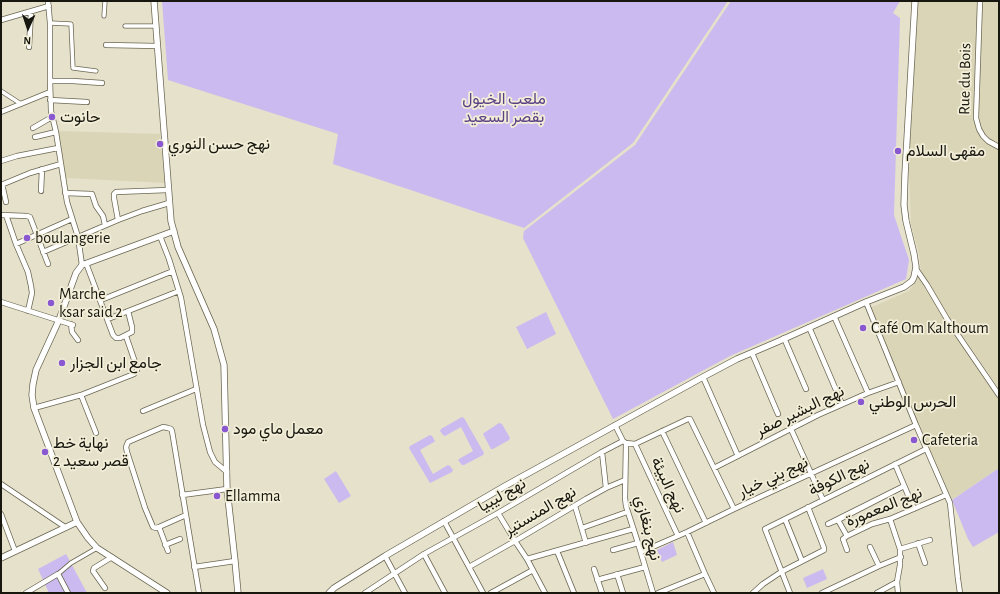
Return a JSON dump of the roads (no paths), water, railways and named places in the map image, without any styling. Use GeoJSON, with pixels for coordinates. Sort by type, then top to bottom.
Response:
{"type":"FeatureCollection","features":[{"type":"Feature","properties":{"kind":"street"},"geometry":{"type":"LineString","coordinates":[[48,1],[50,22],[50,100],[65,193],[84,264],[101,300],[115,337],[118,339],[126,336],[133,330],[128,311]]}},
{"type":"Feature","properties":{"kind":"street"},"geometry":{"type":"LineString","coordinates":[[104,16],[105,1]]}},
{"type":"Feature","properties":{"kind":"street"},"geometry":{"type":"LineString","coordinates":[[154,1],[171,221],[178,247],[214,330],[224,365],[227,489],[238,593]]}},
{"type":"Feature","properties":{"kind":"street"},"geometry":{"type":"LineString","coordinates":[[329,593],[334,588],[385,556],[444,521],[614,425],[703,377],[737,359],[908,285],[914,276],[916,269],[904,205],[915,1]]}},
{"type":"Feature","properties":{"kind":"street","name":"Rue du Bois"},"geometry":{"type":"LineString","coordinates":[[980,1],[976,118],[983,136],[988,141],[999,147]]}},
{"type":"Feature","properties":{"kind":"street"},"geometry":{"type":"LineString","coordinates":[[1,20],[49,6]]}},
{"type":"Feature","properties":{"kind":"street"},"geometry":{"type":"LineString","coordinates":[[28,47],[31,12]]}},
{"type":"Feature","properties":{"kind":"street"},"geometry":{"type":"LineString","coordinates":[[50,22],[71,24],[73,68],[96,70]]}},
{"type":"Feature","properties":{"kind":"street"},"geometry":{"type":"LineString","coordinates":[[125,26],[156,26]]}},
{"type":"Feature","properties":{"kind":"street"},"geometry":{"type":"LineString","coordinates":[[106,45],[157,46]]}},
{"type":"Feature","properties":{"kind":"street"},"geometry":{"type":"LineString","coordinates":[[50,81],[102,83]]}},
{"type":"Feature","properties":{"kind":"street"},"geometry":{"type":"LineString","coordinates":[[1,91],[21,104]]}},
{"type":"Feature","properties":{"kind":"street"},"geometry":{"type":"LineString","coordinates":[[1,112],[50,92]]}},
{"type":"Feature","properties":{"kind":"street"},"geometry":{"type":"LineString","coordinates":[[50,100],[87,102]]}},
{"type":"Feature","properties":{"kind":"street"},"geometry":{"type":"LineString","coordinates":[[33,128],[52,117]]}},
{"type":"Feature","properties":{"kind":"street"},"geometry":{"type":"LineString","coordinates":[[35,137],[56,132]]}},
{"type":"Feature","properties":{"kind":"street"},"geometry":{"type":"LineString","coordinates":[[1,161],[17,156],[58,148]]}},
{"type":"Feature","properties":{"kind":"street"},"geometry":{"type":"LineString","coordinates":[[6,202],[2,185],[61,164]]}},
{"type":"Feature","properties":{"kind":"street"},"geometry":{"type":"LineString","coordinates":[[41,191],[42,170]]}},
{"type":"Feature","properties":{"kind":"street"},"geometry":{"type":"LineString","coordinates":[[118,220],[114,198],[114,194],[116,192],[168,190]]}},
{"type":"Feature","properties":{"kind":"street"},"geometry":{"type":"LineString","coordinates":[[65,193],[92,194],[96,206],[103,216],[105,225]]}},
{"type":"Feature","properties":{"kind":"street"},"geometry":{"type":"LineString","coordinates":[[43,252],[105,225],[142,211],[169,203]]}},
{"type":"Feature","properties":{"kind":"street"},"geometry":{"type":"LineString","coordinates":[[28,311],[32,286],[28,272],[3,215],[30,217],[48,264]]}},
{"type":"Feature","properties":{"kind":"street"},"geometry":{"type":"LineString","coordinates":[[16,244],[72,219]]}},
{"type":"Feature","properties":{"kind":"street"},"geometry":{"type":"LineString","coordinates":[[168,593],[98,548],[88,538],[77,522],[34,408],[32,395],[36,370],[59,320],[76,273],[84,264],[174,231]]}},
{"type":"Feature","properties":{"kind":"street"},"geometry":{"type":"LineString","coordinates":[[160,236],[173,270],[181,298],[196,389],[210,452],[215,462],[227,472]]}},
{"type":"Feature","properties":{"kind":"street"},"geometry":{"type":"LineString","coordinates":[[916,269],[958,336],[999,395]]}},
{"type":"Feature","properties":{"kind":"street"},"geometry":{"type":"LineString","coordinates":[[101,300],[173,270]]}},
{"type":"Feature","properties":{"kind":"street"},"geometry":{"type":"LineString","coordinates":[[108,319],[179,291]]}},
{"type":"Feature","properties":{"kind":"street"},"geometry":{"type":"LineString","coordinates":[[1,302],[72,325],[72,332],[78,340]]}},
{"type":"Feature","properties":{"kind":"street"},"geometry":{"type":"LineString","coordinates":[[866,302],[951,508],[960,593]]}},
{"type":"Feature","properties":{"kind":"street"},"geometry":{"type":"LineString","coordinates":[[834,316],[868,394]]}},
{"type":"Feature","properties":{"kind":"street"},"geometry":{"type":"LineString","coordinates":[[809,327],[842,404]]}},
{"type":"Feature","properties":{"kind":"street"},"geometry":{"type":"LineString","coordinates":[[34,408],[81,395],[136,372],[137,368],[126,336]]}},
{"type":"Feature","properties":{"kind":"street"},"geometry":{"type":"LineString","coordinates":[[784,338],[806,389]]}},
{"type":"Feature","properties":{"kind":"street"},"geometry":{"type":"LineString","coordinates":[[752,353],[778,414]]}},
{"type":"Feature","properties":{"kind":"street"},"geometry":{"type":"LineString","coordinates":[[703,377],[738,456]]}},
{"type":"Feature","properties":{"kind":"street","name":"نهج البشير صفر"},"geometry":{"type":"LineString","coordinates":[[714,468],[818,415],[899,382]]}},
{"type":"Feature","properties":{"kind":"street"},"geometry":{"type":"LineString","coordinates":[[143,411],[196,389]]}},
{"type":"Feature","properties":{"kind":"street"},"geometry":{"type":"LineString","coordinates":[[81,395],[96,433]]}},
{"type":"Feature","properties":{"kind":"street"},"geometry":{"type":"LineString","coordinates":[[624,442],[635,444],[690,419],[734,509]]}},
{"type":"Feature","properties":{"kind":"street","name":"نهج بنغازي"},"geometry":{"type":"LineString","coordinates":[[614,425],[624,442],[625,498],[628,512],[653,593]]}},
{"type":"Feature","properties":{"kind":"street","name":"نهج بني خيار"},"geometry":{"type":"LineString","coordinates":[[641,552],[916,425]]}},
{"type":"Feature","properties":{"kind":"street"},"geometry":{"type":"LineString","coordinates":[[186,515],[159,527],[153,527],[145,508],[127,452],[126,447],[128,442],[166,427],[172,431],[182,495],[186,515],[199,593]]}},
{"type":"Feature","properties":{"kind":"street"},"geometry":{"type":"LineString","coordinates":[[791,429],[823,500]]}},
{"type":"Feature","properties":{"kind":"street"},"geometry":{"type":"LineString","coordinates":[[662,431],[706,523]]}},
{"type":"Feature","properties":{"kind":"street","name":"نهج ليبيا"},"geometry":{"type":"LineString","coordinates":[[365,593],[424,554],[498,513],[602,452],[624,442]]}},
{"type":"Feature","properties":{"kind":"street","name":"نهج البيئة"},"geometry":{"type":"LineString","coordinates":[[635,444],[678,536]]}},
{"type":"Feature","properties":{"kind":"street","name":"نهج الكوفة"},"geometry":{"type":"LineString","coordinates":[[781,572],[765,530],[766,528],[926,449]]}},
{"type":"Feature","properties":{"kind":"street"},"geometry":{"type":"LineString","coordinates":[[602,452],[606,488]]}},
{"type":"Feature","properties":{"kind":"street"},"geometry":{"type":"LineString","coordinates":[[895,464],[914,509]]}},
{"type":"Feature","properties":{"kind":"street","name":"نهج المنستير"},"geometry":{"type":"LineString","coordinates":[[469,567],[515,542],[606,488],[625,480]]}},
{"type":"Feature","properties":{"kind":"street"},"geometry":{"type":"LineString","coordinates":[[1,484],[65,527]]}},
{"type":"Feature","properties":{"kind":"street"},"geometry":{"type":"LineString","coordinates":[[904,486],[838,520],[828,524],[904,486]]}},
{"type":"Feature","properties":{"kind":"street"},"geometry":{"type":"LineString","coordinates":[[182,495],[227,489]]}},
{"type":"Feature","properties":{"kind":"street","name":"نهج المعمورة"},"geometry":{"type":"LineString","coordinates":[[847,550],[843,539],[847,536],[872,524],[890,519],[946,495]]}},
{"type":"Feature","properties":{"kind":"street"},"geometry":{"type":"LineString","coordinates":[[575,506],[586,543]]}},
{"type":"Feature","properties":{"kind":"street"},"geometry":{"type":"LineString","coordinates":[[753,593],[781,572],[824,549],[808,507]]}},
{"type":"Feature","properties":{"kind":"street"},"geometry":{"type":"LineString","coordinates":[[582,528],[628,512]]}},
{"type":"Feature","properties":{"kind":"street"},"geometry":{"type":"LineString","coordinates":[[498,513],[533,570],[545,593]]}},
{"type":"Feature","properties":{"kind":"street"},"geometry":{"type":"LineString","coordinates":[[1,514],[16,551]]}},
{"type":"Feature","properties":{"kind":"street"},"geometry":{"type":"LineString","coordinates":[[785,519],[802,561]]}},
{"type":"Feature","properties":{"kind":"street"},"geometry":{"type":"LineString","coordinates":[[890,519],[900,549],[897,582],[898,593]]}},
{"type":"Feature","properties":{"kind":"street"},"geometry":{"type":"LineString","coordinates":[[838,520],[847,536]]}},
{"type":"Feature","properties":{"kind":"street"},"geometry":{"type":"LineString","coordinates":[[444,521],[483,593]]}},
{"type":"Feature","properties":{"kind":"street"},"geometry":{"type":"LineString","coordinates":[[1,558],[77,522]]}},
{"type":"Feature","properties":{"kind":"street"},"geometry":{"type":"LineString","coordinates":[[159,527],[168,551]]}},
{"type":"Feature","properties":{"kind":"street"},"geometry":{"type":"LineString","coordinates":[[527,560],[633,529]]}},
{"type":"Feature","properties":{"kind":"street"},"geometry":{"type":"LineString","coordinates":[[687,532],[714,593]]}},
{"type":"Feature","properties":{"kind":"street"},"geometry":{"type":"LineString","coordinates":[[165,544],[180,539]]}},
{"type":"Feature","properties":{"kind":"street"},"geometry":{"type":"LineString","coordinates":[[900,549],[930,540]]}},
{"type":"Feature","properties":{"kind":"street"},"geometry":{"type":"LineString","coordinates":[[613,550],[638,543]]}},
{"type":"Feature","properties":{"kind":"street"},"geometry":{"type":"LineString","coordinates":[[918,543],[925,563]]}},
{"type":"Feature","properties":{"kind":"street"},"geometry":{"type":"LineString","coordinates":[[870,547],[879,566]]}},
{"type":"Feature","properties":{"kind":"street"},"geometry":{"type":"LineString","coordinates":[[28,592],[58,574],[71,563],[98,548]]}},
{"type":"Feature","properties":{"kind":"street"},"geometry":{"type":"LineString","coordinates":[[558,551],[574,593]]}},
{"type":"Feature","properties":{"kind":"street"},"geometry":{"type":"LineString","coordinates":[[424,554],[445,593]]}},
{"type":"Feature","properties":{"kind":"street"},"geometry":{"type":"LineString","coordinates":[[385,556],[405,593]]}},
{"type":"Feature","properties":{"kind":"street"},"geometry":{"type":"LineString","coordinates":[[105,588],[93,571],[94,568],[112,557]]}},
{"type":"Feature","properties":{"kind":"street"},"geometry":{"type":"LineString","coordinates":[[822,593],[900,557]]}},
{"type":"Feature","properties":{"kind":"street"},"geometry":{"type":"LineString","coordinates":[[194,566],[235,561]]}},
{"type":"Feature","properties":{"kind":"street"},"geometry":{"type":"LineString","coordinates":[[597,580],[645,568]]}},
{"type":"Feature","properties":{"kind":"street"},"geometry":{"type":"LineString","coordinates":[[594,569],[602,593]]}},
{"type":"Feature","properties":{"kind":"street"},"geometry":{"type":"LineString","coordinates":[[491,593],[533,570]]}},
{"type":"Feature","properties":{"kind":"street"},"geometry":{"type":"LineString","coordinates":[[781,572],[790,593]]}},
{"type":"Feature","properties":{"kind":"street"},"geometry":{"type":"LineString","coordinates":[[58,574],[68,593]]}},
{"type":"Feature","properties":{"kind":"street"},"geometry":{"type":"LineString","coordinates":[[617,574],[623,593]]}},
{"type":"Feature","properties":{"kind":"street"},"geometry":{"type":"LineString","coordinates":[[658,593],[705,574]]}},
{"type":"Feature","properties":{"kind":"street"},"geometry":{"type":"LineString","coordinates":[[877,593],[897,582]]}},
{"type":"Feature","properties":{"kind":"place","name":"حانوت"},"geometry":{"type":"Point","coordinates":[52,117]}},
{"type":"Feature","properties":{"kind":"place","name":"نهج حسن النوري"},"geometry":{"type":"Point","coordinates":[160,144]}},
{"type":"Feature","properties":{"kind":"place","name":"مقهى السلام"},"geometry":{"type":"Point","coordinates":[898,151]}},
{"type":"Feature","properties":{"kind":"place","name":"boulangerie"},"geometry":{"type":"Point","coordinates":[27,238]}},
{"type":"Feature","properties":{"kind":"place","name":"Marche ksar said 2"},"geometry":{"type":"Point","coordinates":[51,303]}},
{"type":"Feature","properties":{"kind":"place","name":"Café Om Kalthoum"},"geometry":{"type":"Point","coordinates":[863,328]}},
{"type":"Feature","properties":{"kind":"place","name":"جامع ابن الجزار"},"geometry":{"type":"Point","coordinates":[62,363]}},
{"type":"Feature","properties":{"kind":"place","name":"الحرس الوطني"},"geometry":{"type":"Point","coordinates":[861,402]}},
{"type":"Feature","properties":{"kind":"place","name":"معمل ماي مود"},"geometry":{"type":"Point","coordinates":[225,429]}},
{"type":"Feature","properties":{"kind":"place","name":"Cafeteria"},"geometry":{"type":"Point","coordinates":[914,440]}},
{"type":"Feature","properties":{"kind":"place","name":"نهاية خط قصر سعيد 2"},"geometry":{"type":"Point","coordinates":[45,452]}},
{"type":"Feature","properties":{"kind":"place","name":"Ellamma"},"geometry":{"type":"Point","coordinates":[217,496]}},
{"type":"Feature","properties":{"kind":"park label","name":"ملعب الخيول بقصر السعيد"},"geometry":{"type":"Point","coordinates":[504,108]}}]}
